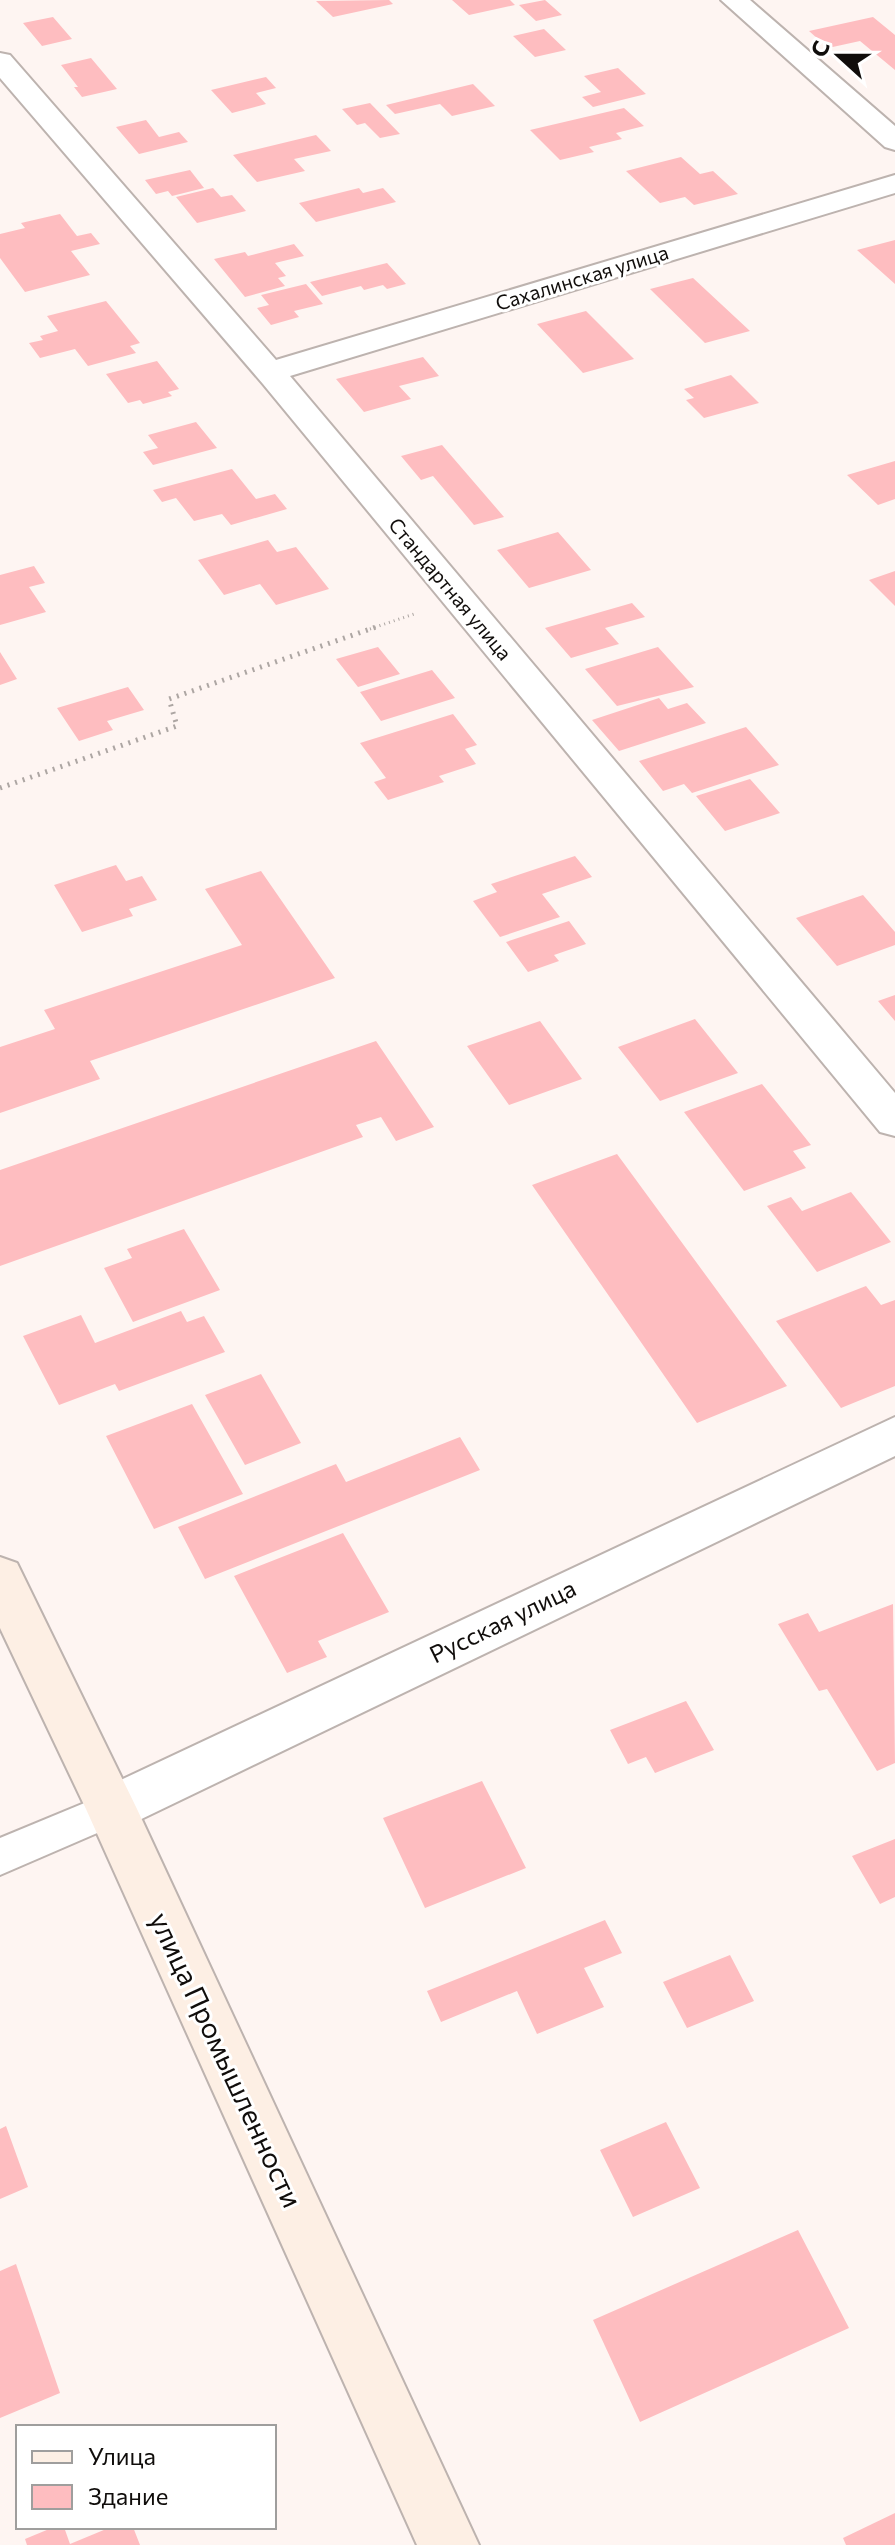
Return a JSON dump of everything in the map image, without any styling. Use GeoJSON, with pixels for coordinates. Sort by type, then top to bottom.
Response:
{"type":"FeatureCollection","features":[{"type":"Feature","properties":{"kind":"main road","name":"улица Промышленности"},"geometry":{"type":"LineString","coordinates":[[0,1577],[111,1809],[448,2545]]}},
{"type":"Feature","properties":{"kind":"street"},"geometry":{"type":"LineString","coordinates":[[734,0],[895,141]]}},
{"type":"Feature","properties":{"kind":"street","name":"Стандартная улица"},"geometry":{"type":"LineString","coordinates":[[0,61],[269,372],[895,1121]]}},
{"type":"Feature","properties":{"kind":"street","name":"Сахалинская улица"},"geometry":{"type":"LineString","coordinates":[[269,372],[895,184]]}},
{"type":"Feature","properties":{"kind":"street","name":"Русская улица"},"geometry":{"type":"LineString","coordinates":[[111,1809],[895,1435]]}},
{"type":"Feature","properties":{"kind":"lane"},"geometry":{"type":"LineString","coordinates":[[0,1857],[111,1809]]}},
{"type":"Feature","properties":{"kind":"path"},"geometry":{"type":"LineString","coordinates":[[0,788],[177,726],[169,699],[459,598]]}},
{"type":"Feature","properties":{"kind":"building"},"geometry":{"type":"Polygon","coordinates":[[[389,0],[393,4],[333,17],[316,1],[389,0]]]}},
{"type":"Feature","properties":{"kind":"building"},"geometry":{"type":"Polygon","coordinates":[[[452,0],[510,0],[515,5],[469,15],[452,0]]]}},
{"type":"Feature","properties":{"kind":"building"},"geometry":{"type":"Polygon","coordinates":[[[545,0],[562,15],[536,21],[519,5],[545,0]]]}},
{"type":"Feature","properties":{"kind":"building"},"geometry":{"type":"Polygon","coordinates":[[[53,17],[72,39],[42,46],[23,23],[53,17]]]}},
{"type":"Feature","properties":{"kind":"building"},"geometry":{"type":"Polygon","coordinates":[[[873,17],[895,35],[895,70],[860,41],[828,48],[809,31],[873,17]]]}},
{"type":"Feature","properties":{"kind":"building"},"geometry":{"type":"Polygon","coordinates":[[[544,29],[566,50],[535,57],[513,36],[544,29]]]}},
{"type":"Feature","properties":{"kind":"building"},"geometry":{"type":"Polygon","coordinates":[[[91,58],[117,89],[82,97],[61,65],[91,58]]]}},
{"type":"Feature","properties":{"kind":"building"},"geometry":{"type":"Polygon","coordinates":[[[618,68],[646,94],[593,107],[582,97],[601,92],[584,76],[618,68]]]}},
{"type":"Feature","properties":{"kind":"building"},"geometry":{"type":"Polygon","coordinates":[[[266,77],[276,88],[256,93],[266,104],[232,113],[211,90],[266,77]]]}},
{"type":"Feature","properties":{"kind":"building"},"geometry":{"type":"Polygon","coordinates":[[[473,84],[495,106],[452,116],[440,104],[395,114],[386,105],[473,84]]]}},
{"type":"Feature","properties":{"kind":"building"},"geometry":{"type":"Polygon","coordinates":[[[370,103],[400,134],[380,138],[365,123],[357,125],[342,109],[370,103]]]}},
{"type":"Feature","properties":{"kind":"building"},"geometry":{"type":"Polygon","coordinates":[[[624,108],[644,126],[616,133],[622,139],[589,147],[594,152],[560,160],[530,130],[624,108]]]}},
{"type":"Feature","properties":{"kind":"building"},"geometry":{"type":"Polygon","coordinates":[[[146,120],[159,137],[179,132],[188,142],[139,154],[116,127],[146,120]]]}},
{"type":"Feature","properties":{"kind":"building"},"geometry":{"type":"Polygon","coordinates":[[[316,135],[331,151],[294,159],[305,171],[257,182],[233,155],[316,135]]]}},
{"type":"Feature","properties":{"kind":"building"},"geometry":{"type":"Polygon","coordinates":[[[681,157],[700,174],[713,171],[738,194],[694,205],[685,197],[660,203],[626,171],[681,157]]]}},
{"type":"Feature","properties":{"kind":"building"},"geometry":{"type":"Polygon","coordinates":[[[190,170],[204,188],[172,196],[168,191],[156,194],[145,180],[190,170]]]}},
{"type":"Feature","properties":{"kind":"building"},"geometry":{"type":"Polygon","coordinates":[[[213,188],[221,197],[232,195],[246,211],[197,223],[176,197],[213,188]]]}},
{"type":"Feature","properties":{"kind":"building"},"geometry":{"type":"Polygon","coordinates":[[[359,188],[363,193],[383,188],[396,202],[316,222],[299,203],[359,188]]]}},
{"type":"Feature","properties":{"kind":"building"},"geometry":{"type":"Polygon","coordinates":[[[60,214],[77,236],[91,233],[100,244],[71,251],[90,275],[25,292],[0,258],[0,234],[25,228],[21,223],[60,214]]]}},
{"type":"Feature","properties":{"kind":"building"},"geometry":{"type":"Polygon","coordinates":[[[895,240],[895,284],[857,250],[895,240]]]}},
{"type":"Feature","properties":{"kind":"building"},"geometry":{"type":"Polygon","coordinates":[[[294,244],[304,256],[275,263],[286,276],[278,278],[285,286],[245,297],[214,259],[245,252],[248,256],[294,244]]]}},
{"type":"Feature","properties":{"kind":"building"},"geometry":{"type":"Polygon","coordinates":[[[387,263],[406,284],[387,289],[383,285],[364,290],[361,286],[322,296],[310,282],[387,263]]]}},
{"type":"Feature","properties":{"kind":"building"},"geometry":{"type":"Polygon","coordinates":[[[693,278],[750,331],[705,343],[650,289],[693,278]]]}},
{"type":"Feature","properties":{"kind":"building"},"geometry":{"type":"Polygon","coordinates":[[[306,284],[323,304],[294,311],[299,317],[271,325],[257,308],[269,305],[261,295],[306,284]]]}},
{"type":"Feature","properties":{"kind":"building"},"geometry":{"type":"Polygon","coordinates":[[[106,301],[140,343],[130,346],[136,353],[88,366],[75,349],[40,358],[29,343],[43,340],[40,336],[58,331],[47,316],[106,301]]]}},
{"type":"Feature","properties":{"kind":"building"},"geometry":{"type":"Polygon","coordinates":[[[586,311],[634,359],[583,373],[537,324],[586,311]]]}},
{"type":"Feature","properties":{"kind":"building"},"geometry":{"type":"Polygon","coordinates":[[[423,357],[439,376],[399,386],[411,399],[364,412],[336,379],[423,357]]]}},
{"type":"Feature","properties":{"kind":"building"},"geometry":{"type":"Polygon","coordinates":[[[157,361],[179,389],[168,392],[172,396],[143,404],[140,400],[128,403],[106,374],[157,361]]]}},
{"type":"Feature","properties":{"kind":"building"},"geometry":{"type":"Polygon","coordinates":[[[731,375],[759,403],[704,418],[686,400],[694,398],[684,389],[731,375]]]}},
{"type":"Feature","properties":{"kind":"building"},"geometry":{"type":"Polygon","coordinates":[[[196,422],[217,448],[153,465],[143,452],[158,448],[148,435],[196,422]]]}},
{"type":"Feature","properties":{"kind":"building"},"geometry":{"type":"Polygon","coordinates":[[[442,445],[504,517],[474,525],[433,476],[421,480],[401,456],[442,445]]]}},
{"type":"Feature","properties":{"kind":"building"},"geometry":{"type":"Polygon","coordinates":[[[895,461],[895,499],[878,505],[847,475],[895,461]]]}},
{"type":"Feature","properties":{"kind":"building"},"geometry":{"type":"Polygon","coordinates":[[[232,469],[256,499],[275,494],[287,509],[231,525],[222,514],[194,521],[176,498],[162,502],[153,490],[232,469]]]}},
{"type":"Feature","properties":{"kind":"building"},"geometry":{"type":"Polygon","coordinates":[[[558,532],[591,570],[529,588],[497,550],[558,532]]]}},
{"type":"Feature","properties":{"kind":"building"},"geometry":{"type":"Polygon","coordinates":[[[268,540],[277,552],[296,547],[329,589],[276,605],[260,584],[224,595],[198,560],[268,540]]]}},
{"type":"Feature","properties":{"kind":"building"},"geometry":{"type":"Polygon","coordinates":[[[34,566],[45,583],[29,587],[46,612],[0,625],[0,575],[34,566]]]}},
{"type":"Feature","properties":{"kind":"building"},"geometry":{"type":"Polygon","coordinates":[[[895,571],[895,606],[869,580],[895,571]]]}},
{"type":"Feature","properties":{"kind":"building"},"geometry":{"type":"Polygon","coordinates":[[[632,603],[645,617],[605,628],[619,644],[571,658],[545,628],[632,603]]]}},
{"type":"Feature","properties":{"kind":"building"},"geometry":{"type":"Polygon","coordinates":[[[378,647],[400,674],[358,687],[336,659],[378,647]]]}},
{"type":"Feature","properties":{"kind":"building"},"geometry":{"type":"Polygon","coordinates":[[[658,647],[694,687],[617,706],[585,669],[658,647]]]}},
{"type":"Feature","properties":{"kind":"building"},"geometry":{"type":"Polygon","coordinates":[[[0,652],[17,679],[0,685],[0,652]]]}},
{"type":"Feature","properties":{"kind":"building"},"geometry":{"type":"Polygon","coordinates":[[[432,670],[455,698],[381,721],[360,692],[432,670]]]}},
{"type":"Feature","properties":{"kind":"building"},"geometry":{"type":"Polygon","coordinates":[[[128,687],[144,710],[107,721],[113,730],[79,741],[57,708],[128,687]]]}},
{"type":"Feature","properties":{"kind":"building"},"geometry":{"type":"Polygon","coordinates":[[[659,698],[668,709],[687,703],[706,723],[619,751],[592,720],[659,698]]]}},
{"type":"Feature","properties":{"kind":"building"},"geometry":{"type":"Polygon","coordinates":[[[453,714],[477,745],[465,749],[476,764],[439,776],[444,782],[388,800],[374,782],[386,778],[360,743],[453,714]]]}},
{"type":"Feature","properties":{"kind":"building"},"geometry":{"type":"Polygon","coordinates":[[[746,727],[779,765],[692,793],[684,784],[663,791],[639,761],[746,727]]]}},
{"type":"Feature","properties":{"kind":"building"},"geometry":{"type":"Polygon","coordinates":[[[750,779],[780,813],[725,831],[696,796],[750,779]]]}},
{"type":"Feature","properties":{"kind":"building"},"geometry":{"type":"Polygon","coordinates":[[[575,856],[592,877],[542,894],[560,917],[500,937],[473,901],[497,892],[491,884],[575,856]]]}},
{"type":"Feature","properties":{"kind":"building"},"geometry":{"type":"Polygon","coordinates":[[[116,865],[126,881],[142,876],[157,900],[129,909],[133,916],[82,932],[54,885],[116,865]]]}},
{"type":"Feature","properties":{"kind":"building"},"geometry":{"type":"Polygon","coordinates":[[[261,871],[335,978],[90,1061],[100,1079],[0,1113],[0,1047],[55,1029],[44,1010],[242,945],[205,889],[261,871]]]}},
{"type":"Feature","properties":{"kind":"building"},"geometry":{"type":"Polygon","coordinates":[[[863,895],[895,932],[895,945],[837,966],[796,918],[863,895]]]}},
{"type":"Feature","properties":{"kind":"building"},"geometry":{"type":"Polygon","coordinates":[[[569,921],[586,944],[554,955],[559,961],[528,972],[506,942],[569,921]]]}},
{"type":"Feature","properties":{"kind":"building"},"geometry":{"type":"Polygon","coordinates":[[[895,995],[895,1021],[878,1001],[895,995]]]}},
{"type":"Feature","properties":{"kind":"building"},"geometry":{"type":"Polygon","coordinates":[[[695,1019],[738,1073],[660,1101],[618,1047],[695,1019]]]}},
{"type":"Feature","properties":{"kind":"building"},"geometry":{"type":"Polygon","coordinates":[[[540,1021],[582,1079],[509,1105],[467,1046],[540,1021]]]}},
{"type":"Feature","properties":{"kind":"building"},"geometry":{"type":"Polygon","coordinates":[[[376,1041],[434,1127],[396,1141],[381,1117],[356,1125],[363,1137],[0,1266],[0,1170],[376,1041]]]}},
{"type":"Feature","properties":{"kind":"building"},"geometry":{"type":"Polygon","coordinates":[[[762,1084],[811,1145],[793,1151],[806,1168],[744,1191],[684,1112],[762,1084]]]}},
{"type":"Feature","properties":{"kind":"building"},"geometry":{"type":"Polygon","coordinates":[[[617,1154],[787,1386],[697,1423],[532,1185],[617,1154]]]}},
{"type":"Feature","properties":{"kind":"building"},"geometry":{"type":"Polygon","coordinates":[[[851,1192],[891,1242],[817,1272],[767,1206],[791,1197],[802,1211],[851,1192]]]}},
{"type":"Feature","properties":{"kind":"building"},"geometry":{"type":"Polygon","coordinates":[[[184,1229],[220,1290],[133,1322],[104,1268],[132,1258],[127,1249],[184,1229]]]}},
{"type":"Feature","properties":{"kind":"building"},"geometry":{"type":"Polygon","coordinates":[[[866,1286],[881,1305],[895,1300],[895,1386],[841,1408],[776,1321],[866,1286]]]}},
{"type":"Feature","properties":{"kind":"building"},"geometry":{"type":"Polygon","coordinates":[[[181,1311],[187,1322],[204,1316],[225,1352],[119,1391],[115,1384],[59,1405],[23,1336],[81,1315],[95,1343],[181,1311]]]}},
{"type":"Feature","properties":{"kind":"building"},"geometry":{"type":"Polygon","coordinates":[[[261,1374],[301,1443],[245,1465],[205,1395],[261,1374]]]}},
{"type":"Feature","properties":{"kind":"building"},"geometry":{"type":"Polygon","coordinates":[[[192,1404],[243,1494],[154,1529],[106,1436],[192,1404]]]}},
{"type":"Feature","properties":{"kind":"building"},"geometry":{"type":"Polygon","coordinates":[[[460,1437],[480,1470],[205,1579],[178,1527],[336,1464],[346,1482],[460,1437]]]}},
{"type":"Feature","properties":{"kind":"building"},"geometry":{"type":"Polygon","coordinates":[[[343,1533],[389,1612],[318,1641],[327,1657],[287,1673],[234,1576],[343,1533]]]}},
{"type":"Feature","properties":{"kind":"building"},"geometry":{"type":"Polygon","coordinates":[[[893,1604],[895,1763],[877,1771],[827,1689],[819,1691],[778,1624],[808,1613],[819,1632],[893,1604]]]}},
{"type":"Feature","properties":{"kind":"building"},"geometry":{"type":"Polygon","coordinates":[[[686,1701],[714,1750],[655,1773],[646,1757],[628,1764],[610,1730],[686,1701]]]}},
{"type":"Feature","properties":{"kind":"building"},"geometry":{"type":"Polygon","coordinates":[[[482,1781],[526,1868],[425,1908],[383,1818],[482,1781]]]}},
{"type":"Feature","properties":{"kind":"building"},"geometry":{"type":"Polygon","coordinates":[[[895,1839],[895,1897],[880,1904],[852,1856],[895,1839]]]}},
{"type":"Feature","properties":{"kind":"building"},"geometry":{"type":"Polygon","coordinates":[[[605,1920],[622,1953],[584,1968],[604,2007],[537,2034],[517,1991],[441,2022],[427,1991],[605,1920]]]}},
{"type":"Feature","properties":{"kind":"building"},"geometry":{"type":"Polygon","coordinates":[[[730,1955],[754,2001],[687,2028],[663,1982],[730,1955]]]}},
{"type":"Feature","properties":{"kind":"building"},"geometry":{"type":"Polygon","coordinates":[[[666,2122],[700,2188],[633,2217],[600,2150],[666,2122]]]}},
{"type":"Feature","properties":{"kind":"building"},"geometry":{"type":"Polygon","coordinates":[[[6,2126],[28,2187],[0,2199],[0,2129],[6,2126]]]}},
{"type":"Feature","properties":{"kind":"building"},"geometry":{"type":"Polygon","coordinates":[[[798,2230],[849,2328],[640,2422],[593,2320],[798,2230]]]}},
{"type":"Feature","properties":{"kind":"building"},"geometry":{"type":"Polygon","coordinates":[[[16,2264],[60,2393],[0,2418],[0,2271],[16,2264]]]}},
{"type":"Feature","properties":{"kind":"building"},"geometry":{"type":"Polygon","coordinates":[[[895,2513],[895,2545],[846,2545],[843,2538],[895,2513]]]}},
{"type":"Feature","properties":{"kind":"building"},"geometry":{"type":"Polygon","coordinates":[[[49,2529],[65,2529],[70,2544],[106,2529],[134,2529],[140,2545],[27,2545],[25,2539],[49,2529]]]}}]}
